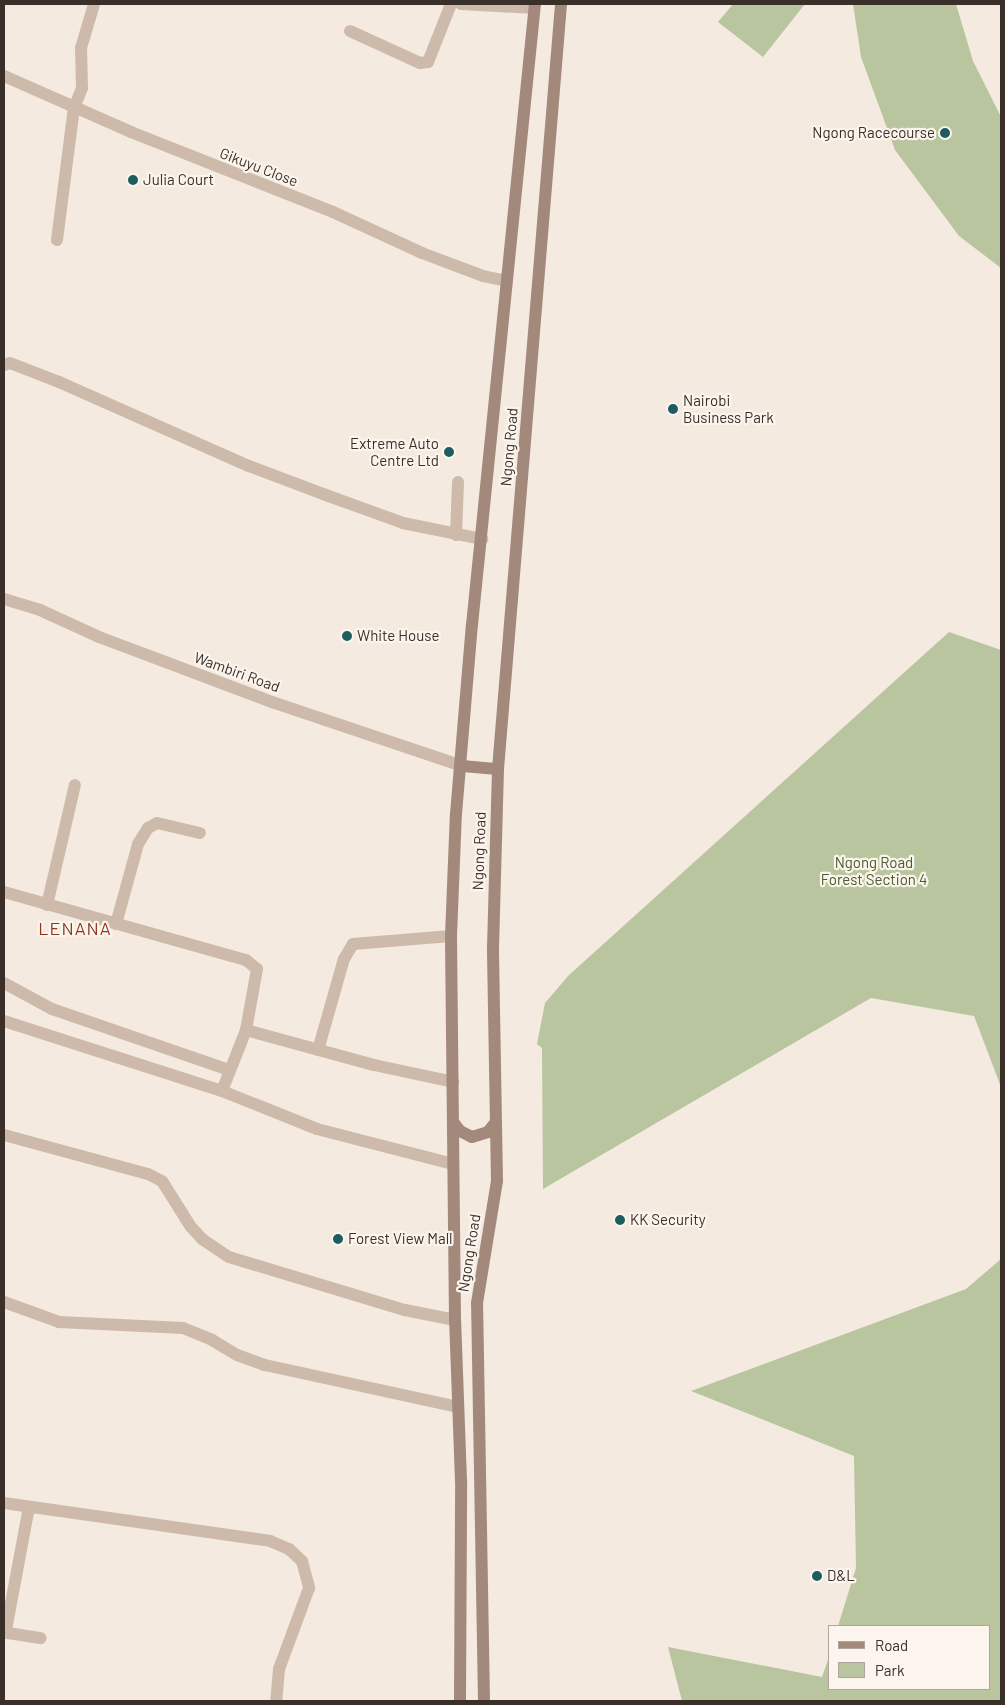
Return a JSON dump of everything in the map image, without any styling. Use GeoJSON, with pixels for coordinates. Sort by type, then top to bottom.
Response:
{"type":"FeatureCollection","features":[{"type":"Feature","properties":{"kind":"main road","name":"Ngong Road"},"geometry":{"type":"LineString","coordinates":[[484,1701],[478,1303],[497,1180],[493,948],[498,769],[561,4]]}},
{"type":"Feature","properties":{"kind":"main road","name":"Ngong Road"},"geometry":{"type":"LineString","coordinates":[[460,1701],[461,1481],[455,1320],[451,936],[456,814],[506,281],[535,6]]}},
{"type":"Feature","properties":{"kind":"main road"},"geometry":{"type":"LineString","coordinates":[[462,766],[498,769]]}},
{"type":"Feature","properties":{"kind":"main road"},"geometry":{"type":"LineString","coordinates":[[453,1122],[460,1131],[472,1137],[488,1132],[495,1123]]}},
{"type":"Feature","properties":{"kind":"street"},"geometry":{"type":"LineString","coordinates":[[57,240],[74,108],[82,88],[81,48],[94,4]]}},
{"type":"Feature","properties":{"kind":"street"},"geometry":{"type":"LineString","coordinates":[[350,31],[420,63],[428,62],[451,4]]}},
{"type":"Feature","properties":{"kind":"street"},"geometry":{"type":"LineString","coordinates":[[461,4],[535,6]]}},
{"type":"Feature","properties":{"kind":"street","name":"Gikuyu Close"},"geometry":{"type":"LineString","coordinates":[[4,76],[74,108],[226,172],[333,212],[422,252],[482,276],[506,281]]}},
{"type":"Feature","properties":{"kind":"street"},"geometry":{"type":"LineString","coordinates":[[6,360],[323,494],[403,522],[456,535],[482,539]]}},
{"type":"Feature","properties":{"kind":"street"},"geometry":{"type":"LineString","coordinates":[[456,535],[458,482]]}},
{"type":"Feature","properties":{"kind":"street","name":"Wambiri Road"},"geometry":{"type":"LineString","coordinates":[[4,599],[40,610],[99,637],[238,690],[462,766]]}},
{"type":"Feature","properties":{"kind":"street"},"geometry":{"type":"LineString","coordinates":[[47,905],[75,785]]}},
{"type":"Feature","properties":{"kind":"street"},"geometry":{"type":"LineString","coordinates":[[116,924],[138,844],[148,828],[157,823],[200,833]]}},
{"type":"Feature","properties":{"kind":"street"},"geometry":{"type":"LineString","coordinates":[[4,892],[222,952],[246,960],[257,969],[246,1030],[222,1090]]}},
{"type":"Feature","properties":{"kind":"street"},"geometry":{"type":"LineString","coordinates":[[318,1050],[344,959],[353,944],[451,936]]}},
{"type":"Feature","properties":{"kind":"street"},"geometry":{"type":"LineString","coordinates":[[4,983],[52,1009],[229,1070]]}},
{"type":"Feature","properties":{"kind":"street"},"geometry":{"type":"LineString","coordinates":[[4,1021],[222,1090],[317,1129],[453,1164]]}},
{"type":"Feature","properties":{"kind":"street"},"geometry":{"type":"LineString","coordinates":[[246,1030],[318,1050],[453,1082]]}},
{"type":"Feature","properties":{"kind":"street"},"geometry":{"type":"LineString","coordinates":[[4,1135],[148,1174],[162,1181],[191,1227],[202,1239],[229,1257],[405,1310],[455,1320]]}},
{"type":"Feature","properties":{"kind":"street"},"geometry":{"type":"LineString","coordinates":[[4,1302],[59,1322],[183,1328],[212,1340],[237,1356],[265,1365],[457,1407]]}},
{"type":"Feature","properties":{"kind":"street"},"geometry":{"type":"LineString","coordinates":[[4,1503],[270,1541],[289,1548],[302,1561],[309,1588],[278,1670],[276,1701]]}},
{"type":"Feature","properties":{"kind":"street"},"geometry":{"type":"LineString","coordinates":[[29,1507],[6,1630],[41,1638]]}},
{"type":"Feature","properties":{"kind":"green space"},"geometry":{"type":"Polygon","coordinates":[[[733,4],[805,4],[763,57],[718,22],[733,4]]]}},
{"type":"Feature","properties":{"kind":"green space","name":"Ngong Racecourse"},"geometry":{"type":"Polygon","coordinates":[[[853,4],[956,4],[973,61],[1001,117],[1001,268],[959,236],[895,150],[861,57],[853,4]]]}},
{"type":"Feature","properties":{"kind":"green space","name":"Ngong Road Forest Section 4"},"geometry":{"type":"Polygon","coordinates":[[[949,632],[1001,650],[1001,1087],[974,1016],[871,998],[543,1189],[542,1048],[537,1044],[545,1003],[568,976],[949,632]]]}},
{"type":"Feature","properties":{"kind":"green space"},"geometry":{"type":"Polygon","coordinates":[[[1001,1259],[1001,1701],[682,1701],[668,1647],[822,1677],[828,1660],[828,1690],[990,1690],[990,1625],[838,1625],[856,1568],[854,1456],[691,1391],[966,1289],[1001,1259]]]}},
{"type":"Feature","properties":{"kind":"place","name":"Ngong Racecourse"},"geometry":{"type":"Point","coordinates":[945,133]}},
{"type":"Feature","properties":{"kind":"place","name":"Julia Court"},"geometry":{"type":"Point","coordinates":[133,180]}},
{"type":"Feature","properties":{"kind":"place","name":"Nairobi Business Park"},"geometry":{"type":"Point","coordinates":[673,409]}},
{"type":"Feature","properties":{"kind":"place","name":"Extreme Auto Centre Ltd"},"geometry":{"type":"Point","coordinates":[449,452]}},
{"type":"Feature","properties":{"kind":"place","name":"White House"},"geometry":{"type":"Point","coordinates":[347,636]}},
{"type":"Feature","properties":{"kind":"place","name":"KK Security"},"geometry":{"type":"Point","coordinates":[620,1220]}},
{"type":"Feature","properties":{"kind":"place","name":"Forest View Mall"},"geometry":{"type":"Point","coordinates":[338,1239]}},
{"type":"Feature","properties":{"kind":"place","name":"D&L"},"geometry":{"type":"Point","coordinates":[817,1576]}},
{"type":"Feature","properties":{"kind":"district","name":"LENANA"},"geometry":{"type":"Point","coordinates":[75,928]}}]}
